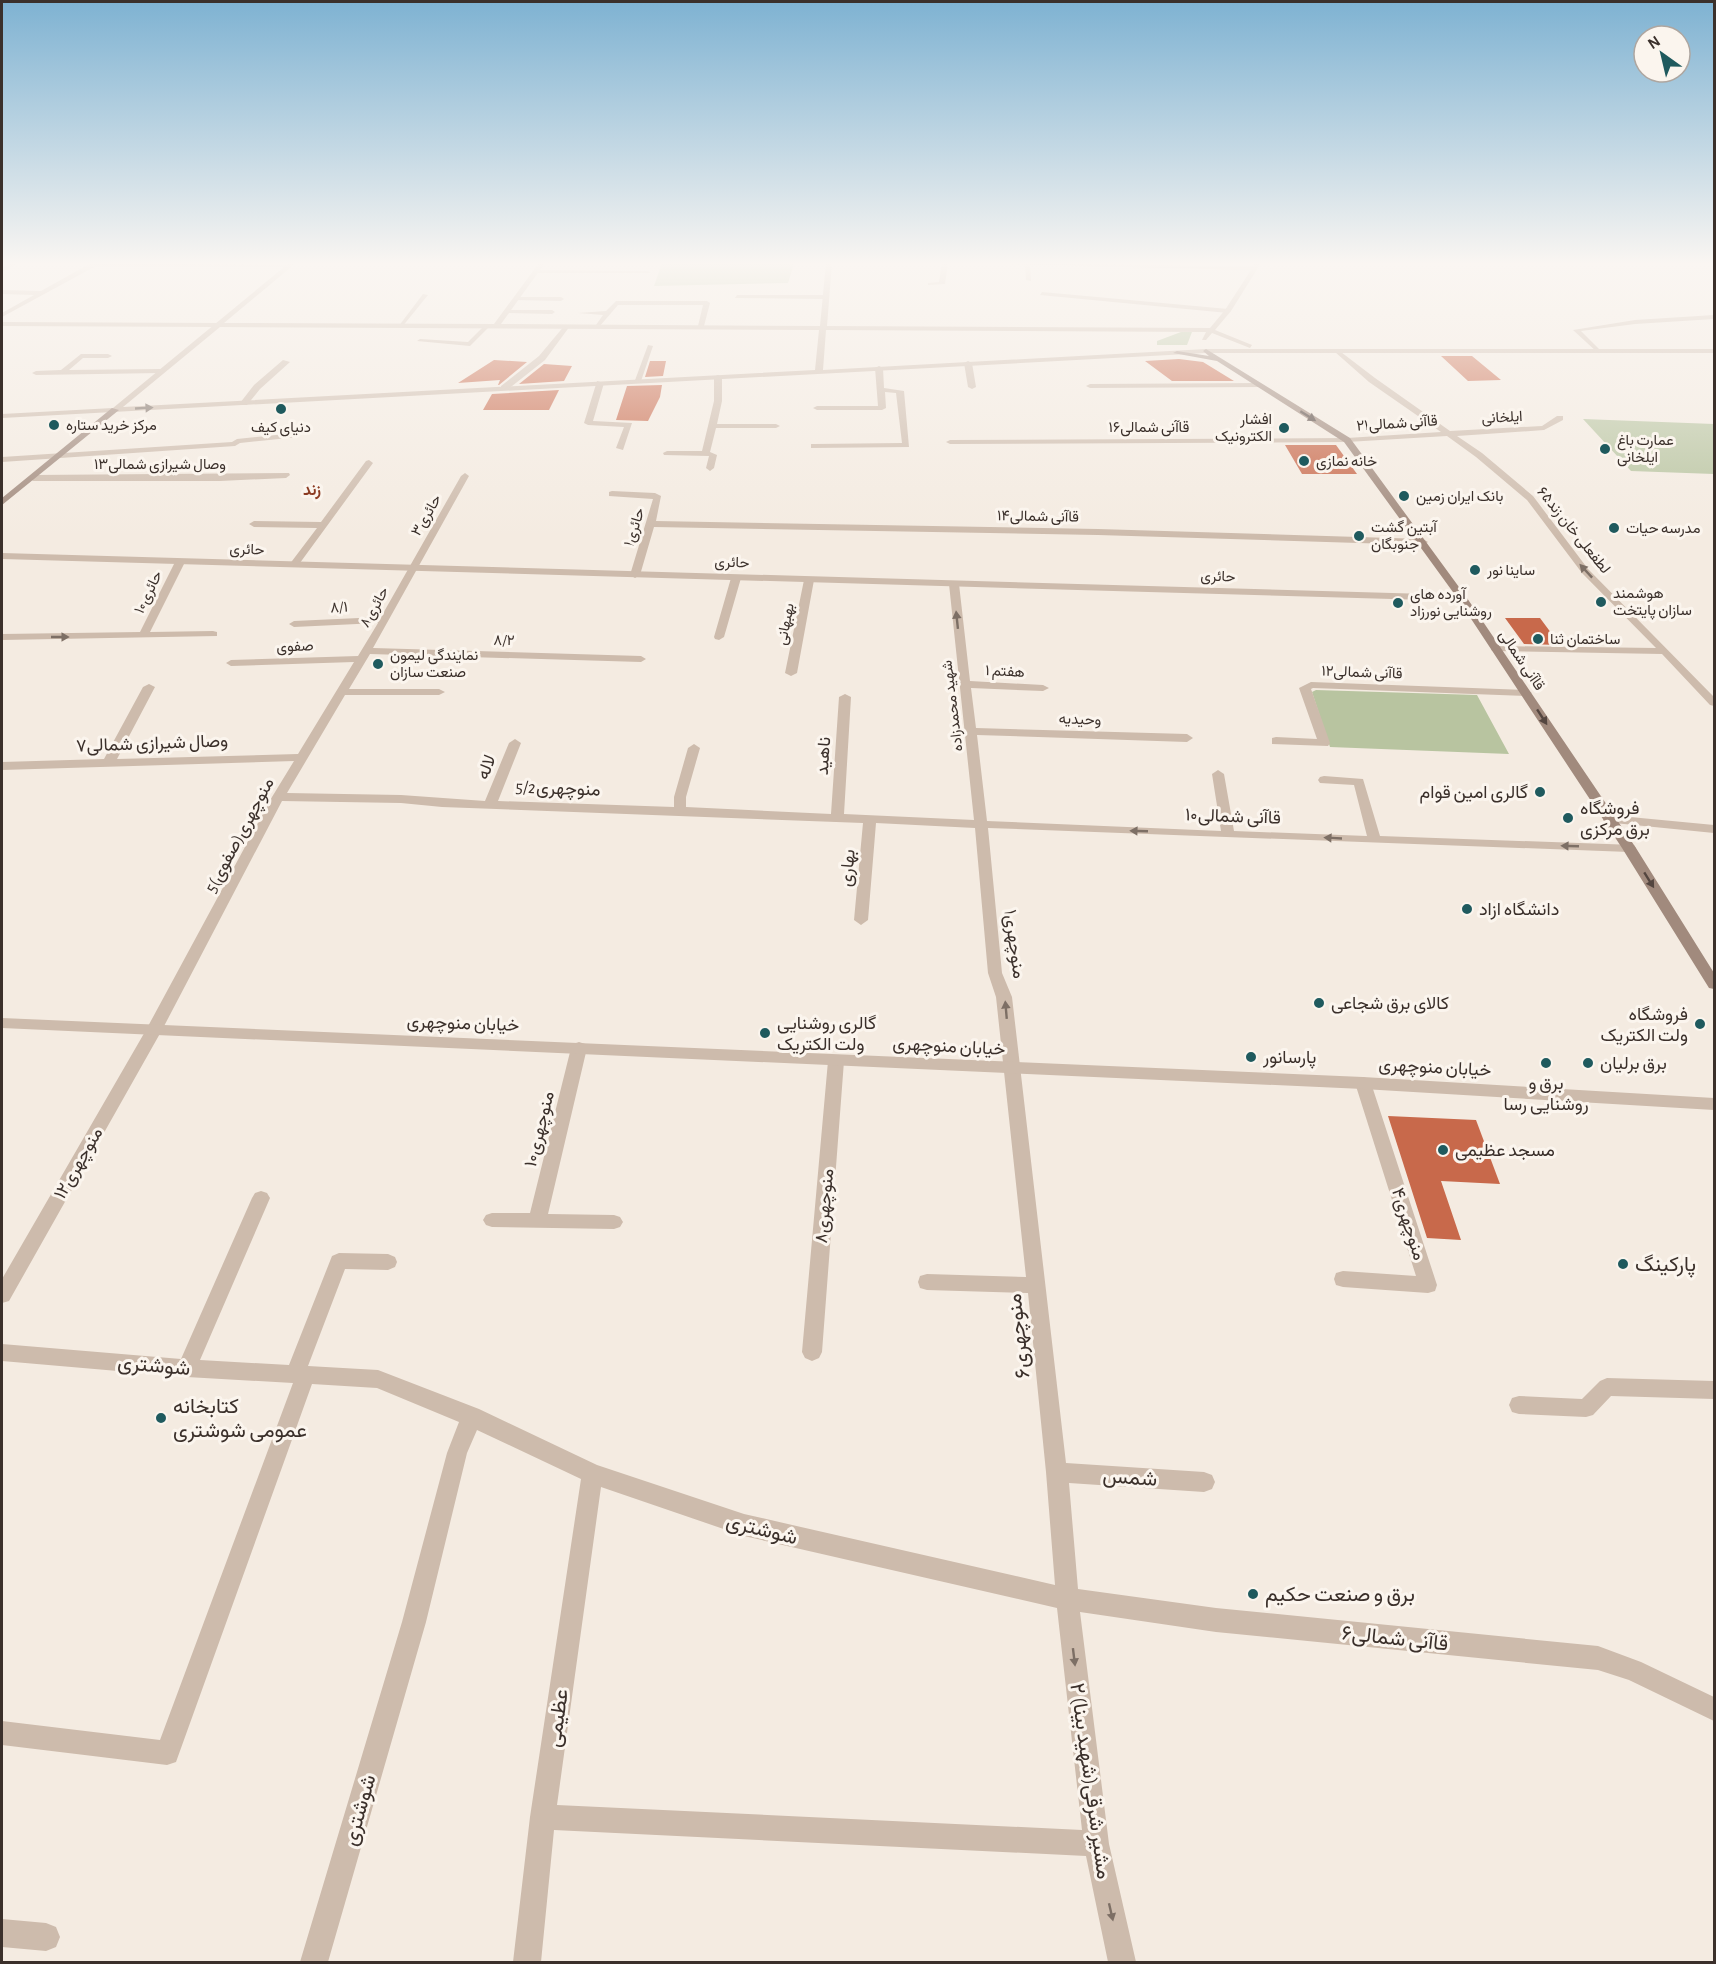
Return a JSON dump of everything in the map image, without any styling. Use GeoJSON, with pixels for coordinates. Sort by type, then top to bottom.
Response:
{"type":"FeatureCollection","features":[{"type":"Feature","properties":{"kind":"main road"},"geometry":{"type":"LineString","coordinates":[[1191,355],[1219,360]]}},
{"type":"Feature","properties":{"kind":"main road","name":"قاآنی شمالی"},"geometry":{"type":"LineString","coordinates":[[1211,355],[1347,440],[1462,598],[1629,848],[1714,984]]}},
{"type":"Feature","properties":{"kind":"main road"},"geometry":{"type":"LineString","coordinates":[[3,500],[115,410]]}},
{"type":"Feature","properties":{"kind":"street"},"geometry":{"type":"LineString","coordinates":[[115,410],[181,355]]}},
{"type":"Feature","properties":{"kind":"street"},"geometry":{"type":"LineString","coordinates":[[504,388],[545,355]]}},
{"type":"Feature","properties":{"kind":"street"},"geometry":{"type":"LineString","coordinates":[[637,381],[647,355]]}},
{"type":"Feature","properties":{"kind":"street"},"geometry":{"type":"LineString","coordinates":[[819,371],[820,355]]}},
{"type":"Feature","properties":{"kind":"street"},"geometry":{"type":"LineString","coordinates":[[2,416],[1127,355]]}},
{"type":"Feature","properties":{"kind":"street","name":"لطفعلی خان زند۶۵"},"geometry":{"type":"LineString","coordinates":[[1341,355],[1372,380],[1449,433],[1530,498],[1585,571],[1714,704]]}},
{"type":"Feature","properties":{"kind":"street"},"geometry":{"type":"LineString","coordinates":[[62,373],[81,356],[108,356]]}},
{"type":"Feature","properties":{"kind":"street"},"geometry":{"type":"LineString","coordinates":[[244,403],[257,387],[286,362]]}},
{"type":"Feature","properties":{"kind":"street"},"geometry":{"type":"LineString","coordinates":[[968,363],[972,387]]}},
{"type":"Feature","properties":{"kind":"street"},"geometry":{"type":"LineString","coordinates":[[817,408],[882,408],[879,368]]}},
{"type":"Feature","properties":{"kind":"street"},"geometry":{"type":"LineString","coordinates":[[36,373],[160,371]]}},
{"type":"Feature","properties":{"kind":"street"},"geometry":{"type":"LineString","coordinates":[[706,453],[718,401],[718,376]]}},
{"type":"Feature","properties":{"kind":"street"},"geometry":{"type":"LineString","coordinates":[[600,383],[588,423],[629,424],[620,448]]}},
{"type":"Feature","properties":{"kind":"street"},"geometry":{"type":"LineString","coordinates":[[1090,386],[1258,385]]}},
{"type":"Feature","properties":{"kind":"street"},"geometry":{"type":"LineString","coordinates":[[814,446],[906,445],[900,391],[880,390]]}},
{"type":"Feature","properties":{"kind":"street","name":"ایلخانی"},"geometry":{"type":"LineString","coordinates":[[1449,433],[1544,428],[1557,421]]}},
{"type":"Feature","properties":{"kind":"street"},"geometry":{"type":"LineString","coordinates":[[712,426],[776,426]]}},
{"type":"Feature","properties":{"kind":"street","name":"قاآنی شمالی۲۱"},"geometry":{"type":"LineString","coordinates":[[1347,440],[1449,433]]}},
{"type":"Feature","properties":{"kind":"street"},"geometry":{"type":"LineString","coordinates":[[2,460],[236,444],[237,441],[296,435]]}},
{"type":"Feature","properties":{"kind":"street","name":"قاآنی شمالی۱۶"},"geometry":{"type":"LineString","coordinates":[[950,442],[1347,440]]}},
{"type":"Feature","properties":{"kind":"street"},"geometry":{"type":"LineString","coordinates":[[667,453],[713,455],[710,468]]}},
{"type":"Feature","properties":{"kind":"street"},"geometry":{"type":"LineString","coordinates":[[294,565],[369,463]]}},
{"type":"Feature","properties":{"kind":"street","name":"وصال شیرازی شمالی۱۳"},"geometry":{"type":"LineString","coordinates":[[33,478],[220,478],[286,475]]}},
{"type":"Feature","properties":{"kind":"street","name":"حائری۳"},"geometry":{"type":"LineString","coordinates":[[411,569],[465,476]]}},
{"type":"Feature","properties":{"kind":"street","name":"حائری۱"},"geometry":{"type":"LineString","coordinates":[[612,494],[658,497],[652,524],[635,575]]}},
{"type":"Feature","properties":{"kind":"street"},"geometry":{"type":"LineString","coordinates":[[254,524],[324,525]]}},
{"type":"Feature","properties":{"kind":"street","name":"قاآنی شمالی۱۴"},"geometry":{"type":"LineString","coordinates":[[652,524],[1098,532],[1423,542]]}},
{"type":"Feature","properties":{"kind":"street","name":"حائری"},"geometry":{"type":"LineString","coordinates":[[2,556],[1462,598]]}},
{"type":"Feature","properties":{"kind":"street","name":"حائری۱۰"},"geometry":{"type":"LineString","coordinates":[[143,636],[180,562]]}},
{"type":"Feature","properties":{"kind":"street","name":"حائری۸"},"geometry":{"type":"LineString","coordinates":[[363,655],[385,620],[411,569]]}},
{"type":"Feature","properties":{"kind":"street"},"geometry":{"type":"LineString","coordinates":[[719,638],[736,578]]}},
{"type":"Feature","properties":{"kind":"street","name":"بهبهانی"},"geometry":{"type":"LineString","coordinates":[[791,673],[809,580]]}},
{"type":"Feature","properties":{"kind":"street","name":"شهید محمدزاده"},"geometry":{"type":"LineString","coordinates":[[954,584],[979,824]]}},
{"type":"Feature","properties":{"kind":"street","name":"۸/۱"},"geometry":{"type":"LineString","coordinates":[[294,624],[385,620]]}},
{"type":"Feature","properties":{"kind":"street"},"geometry":{"type":"LineString","coordinates":[[2,637],[213,634]]}},
{"type":"Feature","properties":{"kind":"street"},"geometry":{"type":"LineString","coordinates":[[1496,649],[1665,651]]}},
{"type":"Feature","properties":{"kind":"street","name":"۸/۲"},"geometry":{"type":"LineString","coordinates":[[363,655],[641,659]]}},
{"type":"Feature","properties":{"kind":"street","name":"صفوی"},"geometry":{"type":"LineString","coordinates":[[231,663],[363,655]]}},
{"type":"Feature","properties":{"kind":"street","name":"5منوچهری(صفوی)"},"geometry":{"type":"LineString","coordinates":[[154,1030],[279,797],[363,655]]}},
{"type":"Feature","properties":{"kind":"street","name":"هفتم ۱"},"geometry":{"type":"LineString","coordinates":[[964,684],[1043,688]]}},
{"type":"Feature","properties":{"kind":"street","name":"قاآنی شمالی۱۲"},"geometry":{"type":"LineString","coordinates":[[1276,741],[1324,743],[1305,688],[1311,685],[1526,693]]}},
{"type":"Feature","properties":{"kind":"street"},"geometry":{"type":"LineString","coordinates":[[109,762],[149,687]]}},
{"type":"Feature","properties":{"kind":"street"},"geometry":{"type":"LineString","coordinates":[[341,692],[439,692]]}},
{"type":"Feature","properties":{"kind":"street","name":"ناهید"},"geometry":{"type":"LineString","coordinates":[[837,818],[845,697]]}},
{"type":"Feature","properties":{"kind":"street","name":"وحیدیه"},"geometry":{"type":"LineString","coordinates":[[971,731],[1187,738]]}},
{"type":"Feature","properties":{"kind":"street","name":"لاله"},"geometry":{"type":"LineString","coordinates":[[490,804],[515,743]]}},
{"type":"Feature","properties":{"kind":"street"},"geometry":{"type":"LineString","coordinates":[[680,811],[680,797],[694,748]]}},
{"type":"Feature","properties":{"kind":"street","name":"وصال شیرازی شمالی۷"},"geometry":{"type":"LineString","coordinates":[[2,766],[304,757]]}},
{"type":"Feature","properties":{"kind":"street"},"geometry":{"type":"LineString","coordinates":[[1218,774],[1228,835]]}},
{"type":"Feature","properties":{"kind":"street"},"geometry":{"type":"LineString","coordinates":[[1324,780],[1359,782],[1375,840]]}},
{"type":"Feature","properties":{"kind":"street","name":"5/2منوچهری"},"geometry":{"type":"LineString","coordinates":[[279,797],[401,799],[837,818]]}},
{"type":"Feature","properties":{"kind":"street","name":"قاآنی شمالی۱۰"},"geometry":{"type":"LineString","coordinates":[[837,818],[1228,835],[1629,848]]}},
{"type":"Feature","properties":{"kind":"street","name":"بهاری"},"geometry":{"type":"LineString","coordinates":[[861,920],[870,819]]}},
{"type":"Feature","properties":{"kind":"street"},"geometry":{"type":"LineString","coordinates":[[1609,819],[1714,829]]}},
{"type":"Feature","properties":{"kind":"street","name":"منوچهری۱"},"geometry":{"type":"LineString","coordinates":[[979,824],[996,973],[1004,997],[1011,1069]]}},
{"type":"Feature","properties":{"kind":"street","name":"خیابان منوچهری"},"geometry":{"type":"LineString","coordinates":[[2,1023],[1363,1083],[1714,1104]]}},
{"type":"Feature","properties":{"kind":"street","name":"منوچهری۱۲"},"geometry":{"type":"LineString","coordinates":[[4,1286],[154,1030]]}},
{"type":"Feature","properties":{"kind":"street","name":"منوچهری۱۰"},"geometry":{"type":"LineString","coordinates":[[537,1221],[579,1047]]}},
{"type":"Feature","properties":{"kind":"street","name":"منوچهری۸"},"geometry":{"type":"LineString","coordinates":[[812,1352],[836,1061]]}},
{"type":"Feature","properties":{"kind":"street","name":"منوچهری۶"},"geometry":{"type":"LineString","coordinates":[[1011,1069],[1057,1472],[1067,1599]]}},
{"type":"Feature","properties":{"kind":"street","name":"منوچهری۴"},"geometry":{"type":"LineString","coordinates":[[1343,1279],[1428,1284],[1363,1083]]}},
{"type":"Feature","properties":{"kind":"street"},"geometry":{"type":"LineString","coordinates":[[187,1368],[261,1198]]}},
{"type":"Feature","properties":{"kind":"street"},"geometry":{"type":"LineString","coordinates":[[492,1220],[614,1222]]}},
{"type":"Feature","properties":{"kind":"street"},"geometry":{"type":"LineString","coordinates":[[2,1733],[167,1753],[339,1261],[388,1262]]}},
{"type":"Feature","properties":{"kind":"street"},"geometry":{"type":"LineString","coordinates":[[927,1282],[1036,1285]]}},
{"type":"Feature","properties":{"kind":"street","name":"شوشتری"},"geometry":{"type":"LineString","coordinates":[[2,1352],[187,1368],[378,1379],[472,1416],[592,1474],[744,1526],[1067,1599]]}},
{"type":"Feature","properties":{"kind":"street"},"geometry":{"type":"LineString","coordinates":[[1519,1405],[1586,1408],[1607,1387],[1714,1390]]}},
{"type":"Feature","properties":{"kind":"street","name":"شوشتری"},"geometry":{"type":"LineString","coordinates":[[314,1962],[414,1622],[457,1453],[472,1416]]}},
{"type":"Feature","properties":{"kind":"street","name":"شمس"},"geometry":{"type":"LineString","coordinates":[[1057,1472],[1204,1482]]}},
{"type":"Feature","properties":{"kind":"street","name":"عظیمی"},"geometry":{"type":"LineString","coordinates":[[527,1962],[543,1816],[592,1474]]}},
{"type":"Feature","properties":{"kind":"street","name":"قاآنی شمالی۶"},"geometry":{"type":"LineString","coordinates":[[1067,1599],[1216,1620],[1598,1658],[1633,1670],[1714,1709]]}},
{"type":"Feature","properties":{"kind":"street","name":"۲ مشیر شرقی(شهید بینا)"},"geometry":{"type":"LineString","coordinates":[[1067,1599],[1096,1844],[1122,1962]]}},
{"type":"Feature","properties":{"kind":"street"},"geometry":{"type":"LineString","coordinates":[[543,1816],[1096,1844]]}},
{"type":"Feature","properties":{"kind":"street"},"geometry":{"type":"LineString","coordinates":[[2,1933],[46,1937]]}},
{"type":"Feature","properties":{"kind":"green space"},"geometry":{"type":"Polygon","coordinates":[[[1583,419],[1714,424],[1714,474],[1631,471],[1583,419]]]}},
{"type":"Feature","properties":{"kind":"green space"},"geometry":{"type":"Polygon","coordinates":[[[1316,690],[1477,695],[1509,754],[1330,747],[1312,692],[1316,690]]]}},
{"type":"Feature","properties":{"kind":"building"},"geometry":{"type":"Polygon","coordinates":[[[1441,356],[1472,356],[1501,380],[1468,381],[1441,356]]]}},
{"type":"Feature","properties":{"kind":"building"},"geometry":{"type":"Polygon","coordinates":[[[1179,359],[1203,362],[1234,381],[1172,381],[1145,361],[1179,359]]]}},
{"type":"Feature","properties":{"kind":"building"},"geometry":{"type":"Polygon","coordinates":[[[494,360],[527,362],[499,385],[500,380],[458,383],[494,360]]]}},
{"type":"Feature","properties":{"kind":"building"},"geometry":{"type":"Polygon","coordinates":[[[650,361],[666,361],[663,376],[645,377],[650,361]]]}},
{"type":"Feature","properties":{"kind":"building"},"geometry":{"type":"Polygon","coordinates":[[[544,364],[572,366],[564,381],[519,384],[544,364]]]}},
{"type":"Feature","properties":{"kind":"building"},"geometry":{"type":"Polygon","coordinates":[[[662,385],[660,397],[648,421],[616,420],[627,386],[662,385]]]}},
{"type":"Feature","properties":{"kind":"building"},"geometry":{"type":"Polygon","coordinates":[[[559,390],[549,410],[483,410],[492,394],[559,390]]]}},
{"type":"Feature","properties":{"kind":"building","name":"خانه نمازی"},"geometry":{"type":"Polygon","coordinates":[[[1285,445],[1336,445],[1357,474],[1302,474],[1285,445]]]}},
{"type":"Feature","properties":{"kind":"building","name":"ساختمان ثنا"},"geometry":{"type":"Polygon","coordinates":[[[1505,618],[1540,618],[1560,645],[1524,644],[1505,618]]]}},
{"type":"Feature","properties":{"kind":"building","name":"مسجد عظیمی"},"geometry":{"type":"Polygon","coordinates":[[[1388,1116],[1476,1120],[1500,1184],[1441,1181],[1461,1240],[1427,1238],[1388,1116]]]}},
{"type":"Feature","properties":{"kind":"place","name":"دنیای کیف"},"geometry":{"type":"Point","coordinates":[281,409]}},
{"type":"Feature","properties":{"kind":"place","name":"مرکز خرید ستاره"},"geometry":{"type":"Point","coordinates":[54,425]}},
{"type":"Feature","properties":{"kind":"place","name":"افشار الکترونیک"},"geometry":{"type":"Point","coordinates":[1284,428]}},
{"type":"Feature","properties":{"kind":"place","name":"عمارت باغ ایلخانی"},"geometry":{"type":"Point","coordinates":[1605,449]}},
{"type":"Feature","properties":{"kind":"place","name":"خانه نمازی"},"geometry":{"type":"Point","coordinates":[1304,461]}},
{"type":"Feature","properties":{"kind":"place","name":"بانک ایران زمین"},"geometry":{"type":"Point","coordinates":[1404,496]}},
{"type":"Feature","properties":{"kind":"place","name":"مدرسه حیات"},"geometry":{"type":"Point","coordinates":[1614,528]}},
{"type":"Feature","properties":{"kind":"place","name":"آبتین گشت جنوبگان"},"geometry":{"type":"Point","coordinates":[1359,536]}},
{"type":"Feature","properties":{"kind":"place","name":"ساینا نور"},"geometry":{"type":"Point","coordinates":[1475,570]}},
{"type":"Feature","properties":{"kind":"place","name":"هوشمند سازان پایتخت"},"geometry":{"type":"Point","coordinates":[1601,602]}},
{"type":"Feature","properties":{"kind":"place","name":"آورده های روشنایی نورزاد"},"geometry":{"type":"Point","coordinates":[1398,603]}},
{"type":"Feature","properties":{"kind":"place","name":"ساختمان ثنا"},"geometry":{"type":"Point","coordinates":[1538,639]}},
{"type":"Feature","properties":{"kind":"place","name":"نمایندگی لیمون صنعت سازان"},"geometry":{"type":"Point","coordinates":[378,664]}},
{"type":"Feature","properties":{"kind":"place","name":"گالری امین قوام"},"geometry":{"type":"Point","coordinates":[1540,792]}},
{"type":"Feature","properties":{"kind":"place","name":"فروشگاه برق مرکزی"},"geometry":{"type":"Point","coordinates":[1568,818]}},
{"type":"Feature","properties":{"kind":"place","name":"دانشگاه ازاد"},"geometry":{"type":"Point","coordinates":[1467,909]}},
{"type":"Feature","properties":{"kind":"place","name":"کالای برق شجاعی"},"geometry":{"type":"Point","coordinates":[1319,1003]}},
{"type":"Feature","properties":{"kind":"place","name":"فروشگاه ولت الکتریک"},"geometry":{"type":"Point","coordinates":[1700,1024]}},
{"type":"Feature","properties":{"kind":"place","name":"گالری روشنایی ولت الکتریک"},"geometry":{"type":"Point","coordinates":[765,1033]}},
{"type":"Feature","properties":{"kind":"place","name":"پارسانور"},"geometry":{"type":"Point","coordinates":[1251,1057]}},
{"type":"Feature","properties":{"kind":"place","name":"برق و روشنایی رسا"},"geometry":{"type":"Point","coordinates":[1546,1063]}},
{"type":"Feature","properties":{"kind":"place","name":"برق برلیان"},"geometry":{"type":"Point","coordinates":[1588,1063]}},
{"type":"Feature","properties":{"kind":"place","name":"مسجد عظیمی"},"geometry":{"type":"Point","coordinates":[1443,1150]}},
{"type":"Feature","properties":{"kind":"place","name":"پارکینگ"},"geometry":{"type":"Point","coordinates":[1623,1264]}},
{"type":"Feature","properties":{"kind":"place","name":"کتابخانه عمومی شوشتری"},"geometry":{"type":"Point","coordinates":[161,1418]}},
{"type":"Feature","properties":{"kind":"place","name":"برق و صنعت حکیم"},"geometry":{"type":"Point","coordinates":[1253,1594]}},
{"type":"Feature","properties":{"kind":"district","name":"زند"},"geometry":{"type":"Point","coordinates":[312,489]}}]}
